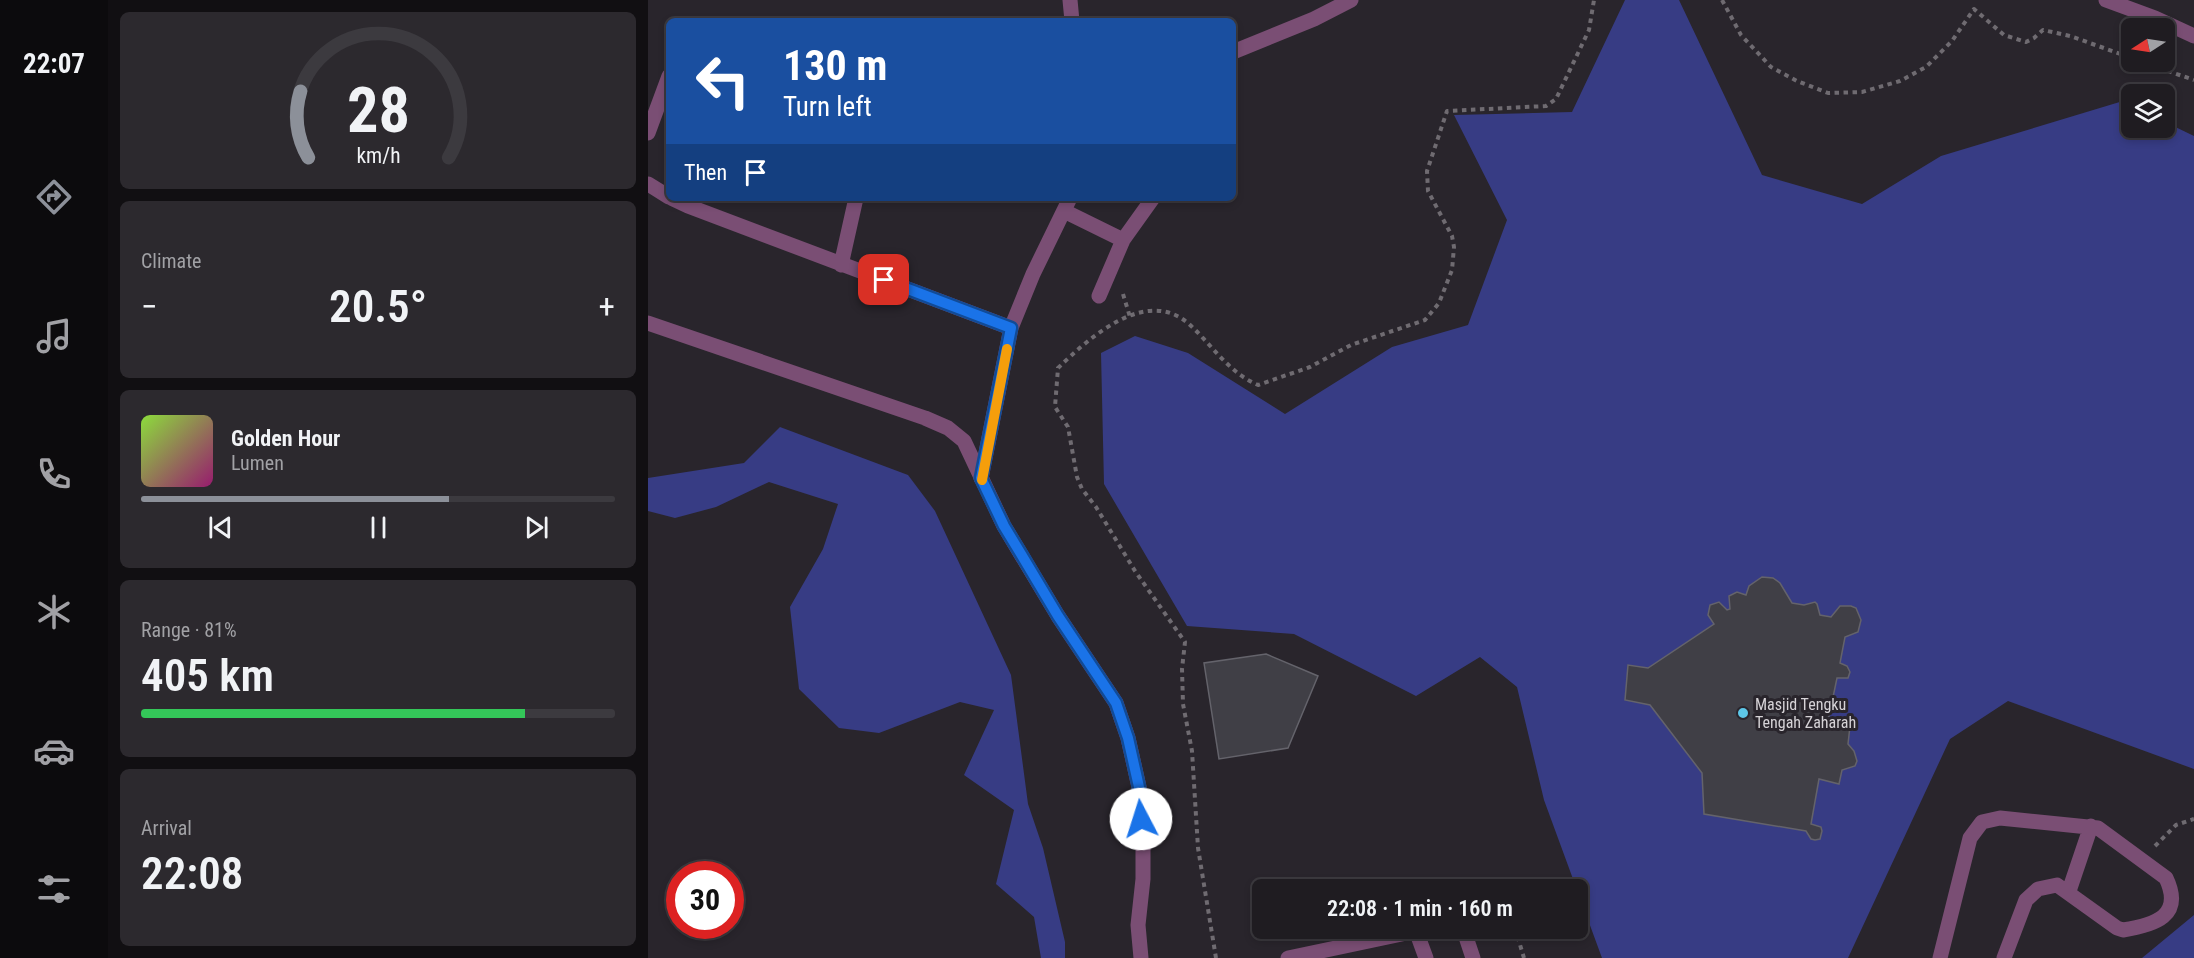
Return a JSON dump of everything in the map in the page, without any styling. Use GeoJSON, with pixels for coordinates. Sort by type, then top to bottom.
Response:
{"type":"FeatureCollection","features":[{"type":"Feature","properties":{"kind":"street"},"geometry":{"type":"LineString","coordinates":[[1070,0],[1072,18]]}},
{"type":"Feature","properties":{"kind":"street"},"geometry":{"type":"LineString","coordinates":[[1236,51],[1314,19],[1351,0]]}},
{"type":"Feature","properties":{"kind":"street"},"geometry":{"type":"LineString","coordinates":[[2106,0],[2155,18],[2194,36]]}},
{"type":"Feature","properties":{"kind":"street"},"geometry":{"type":"LineString","coordinates":[[648,133],[666,84]]}},
{"type":"Feature","properties":{"kind":"street"},"geometry":{"type":"LineString","coordinates":[[648,184],[666,195]]}},
{"type":"Feature","properties":{"kind":"street"},"geometry":{"type":"LineString","coordinates":[[678,201],[1011,328]]}},
{"type":"Feature","properties":{"kind":"street"},"geometry":{"type":"LineString","coordinates":[[841,265],[855,201]]}},
{"type":"Feature","properties":{"kind":"street"},"geometry":{"type":"LineString","coordinates":[[1099,296],[1123,240],[1151,201]]}},
{"type":"Feature","properties":{"kind":"street"},"geometry":{"type":"LineString","coordinates":[[981,478],[1011,328],[1033,274],[1067,205],[1123,240]]}},
{"type":"Feature","properties":{"kind":"street"},"geometry":{"type":"LineString","coordinates":[[648,323],[948,428],[964,441],[1009,535],[1058,616],[1116,703],[1128,738],[1139,787],[1142,831],[1143,879],[1138,926],[1141,958]]}},
{"type":"Feature","properties":{"kind":"street"},"geometry":{"type":"LineString","coordinates":[[1941,958],[1970,838],[1982,822],[2000,818],[2091,826],[2106,833],[2166,878],[2173,899],[2170,910],[2163,917],[2123,930],[2057,885],[2038,889],[2026,900],[2004,958]]}},
{"type":"Feature","properties":{"kind":"street"},"geometry":{"type":"LineString","coordinates":[[2068,891],[2091,826]]}},
{"type":"Feature","properties":{"kind":"street"},"geometry":{"type":"LineString","coordinates":[[1288,958],[1375,939]]}},
{"type":"Feature","properties":{"kind":"street"},"geometry":{"type":"LineString","coordinates":[[1419,939],[1426,958]]}},
{"type":"Feature","properties":{"kind":"street"},"geometry":{"type":"LineString","coordinates":[[1467,939],[1473,958]]}},
{"type":"Feature","properties":{"kind":"path"},"geometry":{"type":"LineString","coordinates":[[1216,958],[1198,848],[1192,751],[1184,704],[1182,669],[1185,642],[1135,571],[1096,507],[1082,489],[1077,477],[1068,427],[1055,406],[1058,368],[1079,348],[1114,322],[1144,311],[1164,310],[1187,322],[1232,369],[1258,385],[1310,367],[1351,345],[1425,320],[1439,303],[1452,270],[1454,247],[1452,236],[1428,191],[1427,171],[1448,111],[1546,106],[1556,99],[1589,30],[1594,0]]}},
{"type":"Feature","properties":{"kind":"path"},"geometry":{"type":"LineString","coordinates":[[1722,0],[1741,35],[1771,67],[1797,81],[1828,93],[1862,92],[1900,81],[1926,68],[1952,41],[1974,9],[2004,35],[2026,42],[2043,30],[2070,36],[2121,54]]}},
{"type":"Feature","properties":{"kind":"path"},"geometry":{"type":"LineString","coordinates":[[2171,72],[2194,80]]}},
{"type":"Feature","properties":{"kind":"path"},"geometry":{"type":"LineString","coordinates":[[2142,860],[2176,825],[2194,819]]}},
{"type":"Feature","properties":{"kind":"path"},"geometry":{"type":"LineString","coordinates":[[1518,939],[1524,958]]}},
{"type":"Feature","properties":{"kind":"shaded area"},"geometry":{"type":"Polygon","coordinates":[[[1625,0],[1679,0],[1762,175],[1862,204],[1941,156],[2121,102],[2121,138],[2175,138],[2175,127],[2194,136],[2194,769],[2008,701],[1950,739],[1848,958],[1602,958],[1588,920],[1588,879],[1573,879],[1544,800],[1517,687],[1480,657],[1416,696],[1294,634],[1187,626],[1104,484],[1101,353],[1135,336],[1188,353],[1285,414],[1392,347],[1468,325],[1507,220],[1454,115],[1572,112],[1625,0]]]}},
{"type":"Feature","properties":{"kind":"shaded area"},"geometry":{"type":"Polygon","coordinates":[[[780,427],[908,475],[935,511],[1011,675],[1028,804],[1043,848],[1065,942],[1065,958],[1041,958],[1034,917],[996,884],[1014,810],[964,775],[994,710],[960,702],[879,733],[839,728],[799,689],[790,607],[823,549],[838,504],[769,482],[716,507],[675,518],[648,511],[648,478],[744,463],[780,427]]]}},
{"type":"Feature","properties":{"kind":"shaded area"},"geometry":{"type":"Polygon","coordinates":[[[2194,915],[2194,958],[2142,958],[2194,915]]]}},
{"type":"Feature","properties":{"kind":"building","name":"Masjid Tengku Tengah Zaharah"},"geometry":{"type":"Polygon","coordinates":[[[1762,577],[1773,578],[1780,583],[1792,603],[1804,605],[1815,602],[1820,615],[1831,617],[1840,606],[1851,606],[1856,608],[1861,620],[1858,632],[1845,637],[1840,663],[1847,666],[1850,672],[1848,678],[1837,678],[1828,721],[1850,726],[1848,744],[1854,751],[1857,761],[1855,766],[1842,770],[1839,784],[1819,779],[1811,824],[1821,827],[1820,839],[1811,839],[1806,831],[1704,814],[1702,773],[1650,705],[1625,700],[1628,665],[1648,668],[1714,624],[1708,615],[1710,605],[1719,602],[1727,610],[1730,609],[1729,596],[1737,592],[1746,595],[1749,586],[1762,577]]]}},
{"type":"Feature","properties":{"kind":"building"},"geometry":{"type":"Polygon","coordinates":[[[1266,654],[1318,676],[1288,748],[1219,759],[1204,663],[1266,654]]]}},
{"type":"Feature","properties":{"kind":"slow traffic"},"geometry":{"type":"LineString","coordinates":[[982,480],[1007,349]]}},
{"type":"Feature","properties":{"kind":"place","name":"Masjid Tengku Tengah Zaharah"},"geometry":{"type":"Point","coordinates":[1743,713]}},
{"type":"Feature","properties":{"kind":"route"},"geometry":{"type":"LineString","coordinates":[[884,280],[1011,328],[981,478],[1004,526],[1058,616],[1116,703],[1128,738],[1139,787],[1141,819]]}}]}
